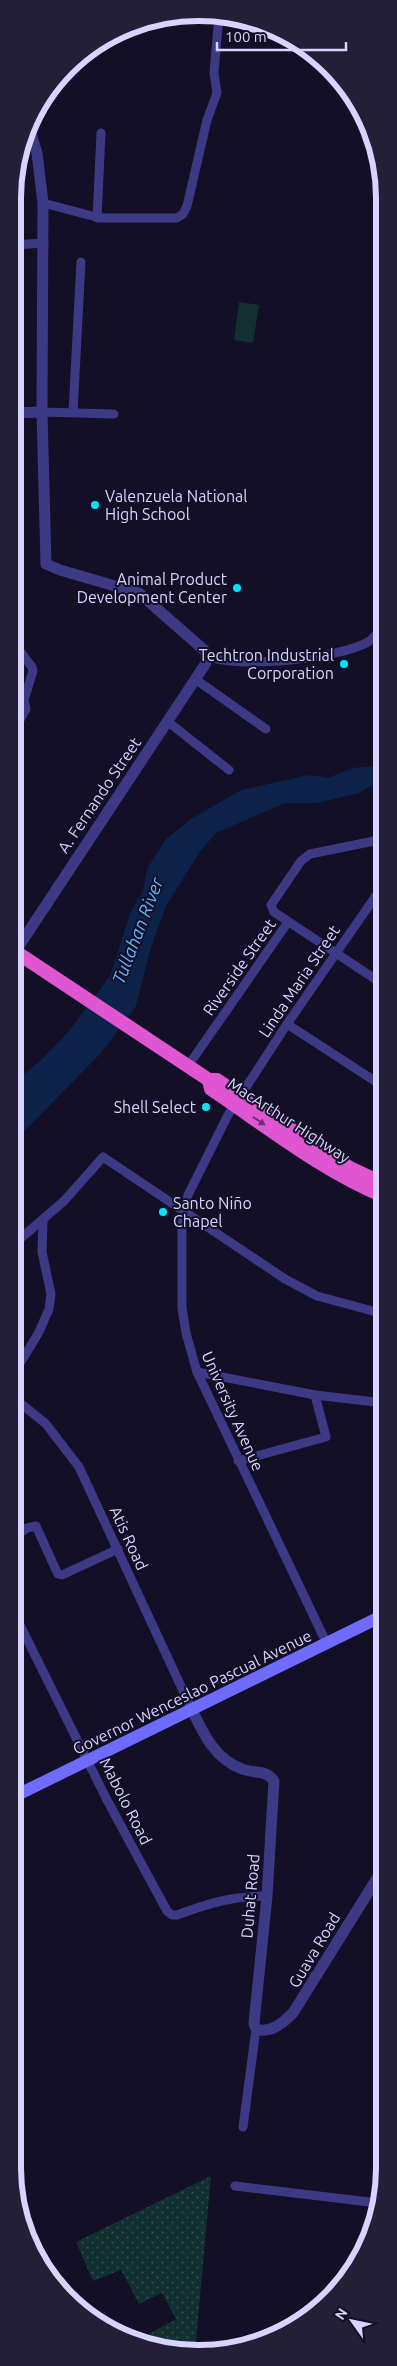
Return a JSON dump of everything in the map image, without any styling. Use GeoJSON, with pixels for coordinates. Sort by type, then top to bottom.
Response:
{"type":"FeatureCollection","features":[{"type":"Feature","properties":{"kind":"highway","name":"MacArthur Highway"},"geometry":{"type":"LineString","coordinates":[[21,956],[209,1080],[217,1080],[238,1100],[344,1177],[376,1192]]}},
{"type":"Feature","properties":{"kind":"highway","name":"MacArthur Highway"},"geometry":{"type":"LineString","coordinates":[[238,1100],[350,1168],[376,1180]]}},
{"type":"Feature","properties":{"kind":"main road","name":"Governor Wenceslao Pascual Avenue"},"geometry":{"type":"LineString","coordinates":[[21,1793],[376,1619]]}},
{"type":"Feature","properties":{"kind":"street"},"geometry":{"type":"LineString","coordinates":[[43,204],[97,218],[177,218],[184,214],[207,120],[217,93],[214,73],[218,23]]}},
{"type":"Feature","properties":{"kind":"street"},"geometry":{"type":"LineString","coordinates":[[97,218],[100,133]]}},
{"type":"Feature","properties":{"kind":"street"},"geometry":{"type":"LineString","coordinates":[[32,138],[37,153],[43,204],[42,412],[46,564],[139,593],[204,650],[207,656],[219,661],[256,662],[336,653],[368,642],[376,634]]}},
{"type":"Feature","properties":{"kind":"street"},"geometry":{"type":"LineString","coordinates":[[21,244],[44,243]]}},
{"type":"Feature","properties":{"kind":"street"},"geometry":{"type":"LineString","coordinates":[[73,412],[81,262]]}},
{"type":"Feature","properties":{"kind":"street"},"geometry":{"type":"LineString","coordinates":[[21,413],[114,414]]}},
{"type":"Feature","properties":{"kind":"street"},"geometry":{"type":"LineString","coordinates":[[21,653],[33,671],[24,700],[26,709],[21,718]]}},
{"type":"Feature","properties":{"kind":"street","name":"A. Fernando Street"},"geometry":{"type":"LineString","coordinates":[[21,940],[206,663],[207,656]]}},
{"type":"Feature","properties":{"kind":"street"},"geometry":{"type":"LineString","coordinates":[[195,679],[266,729]]}},
{"type":"Feature","properties":{"kind":"street"},"geometry":{"type":"LineString","coordinates":[[167,721],[229,770]]}},
{"type":"Feature","properties":{"kind":"street","name":"Riverside Street"},"geometry":{"type":"LineString","coordinates":[[188,1066],[288,922],[274,912],[271,906],[301,861],[319,851],[376,840]]}},
{"type":"Feature","properties":{"kind":"street","name":"Linda Maria Street"},"geometry":{"type":"LineString","coordinates":[[238,1100],[376,896]]}},
{"type":"Feature","properties":{"kind":"street"},"geometry":{"type":"LineString","coordinates":[[288,922],[376,980]]}},
{"type":"Feature","properties":{"kind":"street"},"geometry":{"type":"LineString","coordinates":[[288,1024],[376,1082]]}},
{"type":"Feature","properties":{"kind":"street","name":"University Avenue"},"geometry":{"type":"LineString","coordinates":[[238,1100],[199,1170],[184,1211],[182,1308],[186,1333],[197,1372],[327,1644]]}},
{"type":"Feature","properties":{"kind":"street"},"geometry":{"type":"LineString","coordinates":[[21,1239],[43,1221],[103,1158],[285,1279],[317,1296],[376,1312]]}},
{"type":"Feature","properties":{"kind":"street"},"geometry":{"type":"LineString","coordinates":[[21,1361],[42,1326],[49,1309],[51,1294],[42,1252],[43,1221]]}},
{"type":"Feature","properties":{"kind":"street"},"geometry":{"type":"LineString","coordinates":[[197,1372],[315,1395],[376,1402]]}},
{"type":"Feature","properties":{"kind":"street"},"geometry":{"type":"LineString","coordinates":[[238,1461],[324,1439],[326,1435],[315,1395]]}},
{"type":"Feature","properties":{"kind":"street","name":"Atis Road"},"geometry":{"type":"LineString","coordinates":[[21,1404],[46,1424],[79,1467],[192,1710]]}},
{"type":"Feature","properties":{"kind":"street"},"geometry":{"type":"LineString","coordinates":[[21,1533],[32,1526],[36,1526],[58,1574],[62,1575],[118,1549]]}},
{"type":"Feature","properties":{"kind":"street","name":"Mabolo Road"},"geometry":{"type":"LineString","coordinates":[[21,1627],[112,1809],[167,1911],[177,1915],[216,1900],[242,1896],[267,1896]]}},
{"type":"Feature","properties":{"kind":"street","name":"Duhat Road"},"geometry":{"type":"LineString","coordinates":[[192,1710],[213,1750],[243,1770],[265,1773],[270,1775],[274,1781],[267,1896],[254,2023],[256,2028],[243,2127]]}},
{"type":"Feature","properties":{"kind":"street","name":"Guava Road"},"geometry":{"type":"LineString","coordinates":[[256,2028],[262,2031],[273,2028],[292,2013],[376,1879]]}},
{"type":"Feature","properties":{"kind":"street"},"geometry":{"type":"LineString","coordinates":[[235,2186],[372,2202]]}},
{"type":"Feature","properties":{"kind":"green space"},"geometry":{"type":"Polygon","coordinates":[[[239,302],[259,305],[253,343],[234,340],[239,302]]]}},
{"type":"Feature","properties":{"kind":"green space"},"geometry":{"type":"Polygon","coordinates":[[[211,2176],[196,2345],[175,2343],[145,2336],[176,2319],[162,2293],[139,2304],[121,2270],[93,2281],[76,2242],[211,2176]]]}},
{"type":"Feature","properties":{"kind":"water","name":"Tullahan River"},"geometry":{"type":"Polygon","coordinates":[[[376,766],[376,783],[359,793],[317,803],[285,803],[216,833],[199,853],[166,906],[151,947],[136,1006],[101,1053],[21,1135],[21,1076],[41,1060],[68,1032],[110,976],[131,911],[143,891],[147,869],[166,839],[191,819],[241,790],[309,775],[328,778],[352,768],[376,766]]]}},
{"type":"Feature","properties":{"kind":"place","name":"Valenzuela National High School"},"geometry":{"type":"Point","coordinates":[95,505]}},
{"type":"Feature","properties":{"kind":"place","name":"Animal Product Development Center"},"geometry":{"type":"Point","coordinates":[237,588]}},
{"type":"Feature","properties":{"kind":"place","name":"Techtron Industrial Corporation"},"geometry":{"type":"Point","coordinates":[344,664]}},
{"type":"Feature","properties":{"kind":"place","name":"Shell Select"},"geometry":{"type":"Point","coordinates":[206,1107]}},
{"type":"Feature","properties":{"kind":"place","name":"Santo Niño Chapel"},"geometry":{"type":"Point","coordinates":[163,1212]}}]}
